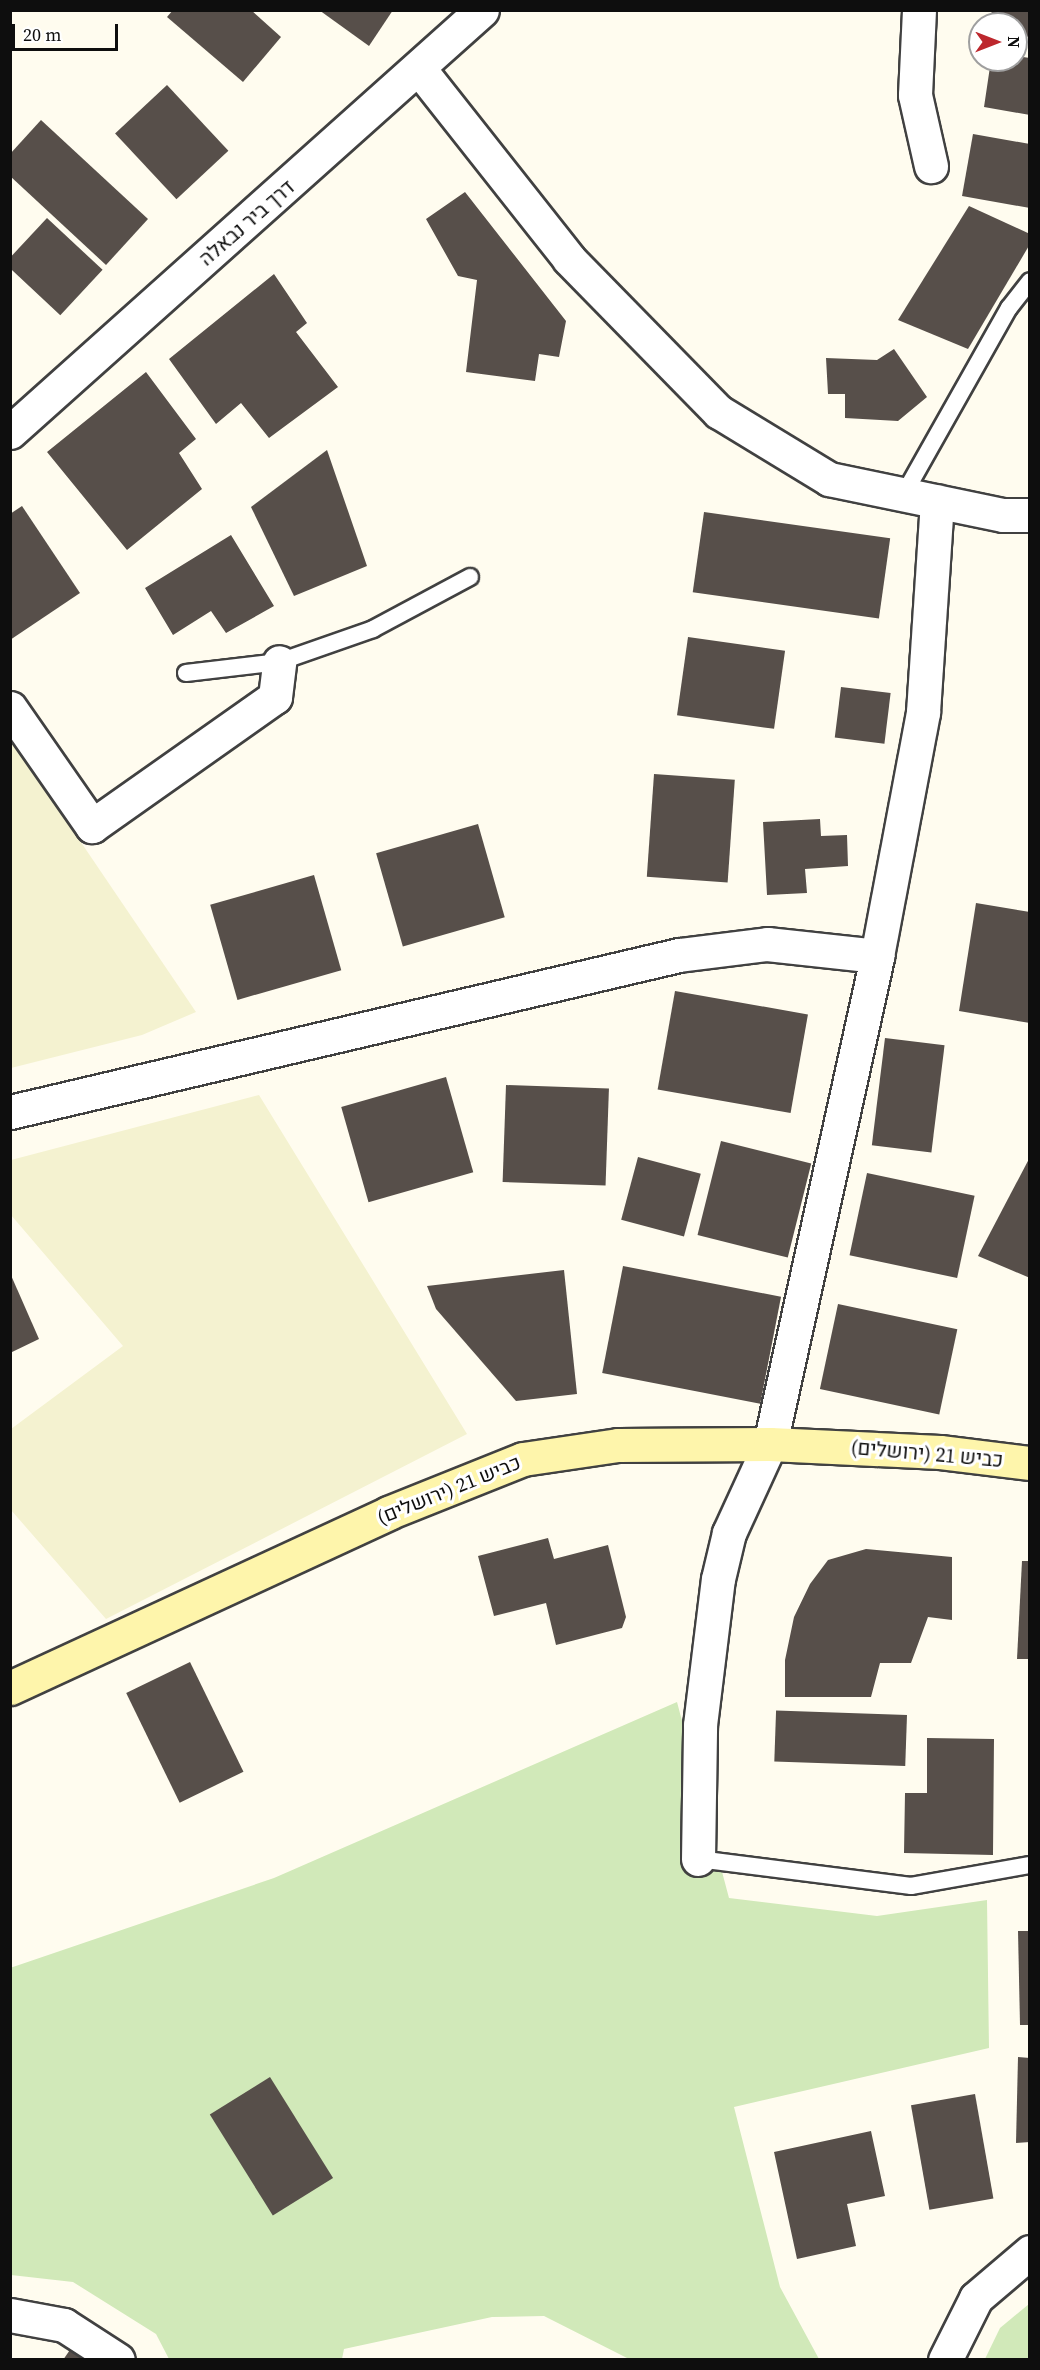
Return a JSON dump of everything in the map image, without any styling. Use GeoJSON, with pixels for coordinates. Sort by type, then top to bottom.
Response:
{"type":"FeatureCollection","features":[{"type":"Feature","properties":{"kind":"main road","name":"כביש 21 (ירושלים)"},"geometry":{"type":"LineString","coordinates":[[10,1688],[388,1513],[523,1459],[618,1445],[770,1444],[940,1452],[1029,1463]]}},
{"type":"Feature","properties":{"kind":"street","name":"דרך ביר נבאלה"},"geometry":{"type":"LineString","coordinates":[[10,432],[420,70],[482,10]]}},
{"type":"Feature","properties":{"kind":"street"},"geometry":{"type":"LineString","coordinates":[[919,10],[915,95],[931,166]]}},
{"type":"Feature","properties":{"kind":"street"},"geometry":{"type":"LineString","coordinates":[[420,70],[569,259],[719,412],[829,479],[1003,514],[1029,514]]}},
{"type":"Feature","properties":{"kind":"street"},"geometry":{"type":"LineString","coordinates":[[698,1859],[700,1725],[718,1579],[729,1533],[770,1444],[877,956],[923,712],[937,501]]}},
{"type":"Feature","properties":{"kind":"street"},"geometry":{"type":"LineString","coordinates":[[10,708],[92,826],[275,697],[279,662]]}},
{"type":"Feature","properties":{"kind":"street"},"geometry":{"type":"LineString","coordinates":[[10,1112],[679,955],[767,944],[877,956]]}},
{"type":"Feature","properties":{"kind":"street"},"geometry":{"type":"LineString","coordinates":[[945,2360],[976,2298],[1029,2252]]}},
{"type":"Feature","properties":{"kind":"street"},"geometry":{"type":"LineString","coordinates":[[10,2314],[64,2325],[118,2360]]}},
{"type":"Feature","properties":{"kind":"lane"},"geometry":{"type":"LineString","coordinates":[[904,494],[1009,308],[1029,281]]}},
{"type":"Feature","properties":{"kind":"lane"},"geometry":{"type":"LineString","coordinates":[[186,673],[279,662],[373,628],[470,577]]}},
{"type":"Feature","properties":{"kind":"lane"},"geometry":{"type":"LineString","coordinates":[[698,1859],[911,1886],[1029,1865]]}},
{"type":"Feature","properties":{"kind":"shaded area"},"geometry":{"type":"Polygon","coordinates":[[[10,739],[196,1012],[142,1035],[11,1068],[10,739]]]}},
{"type":"Feature","properties":{"kind":"shaded area"},"geometry":{"type":"Polygon","coordinates":[[[259,1095],[467,1434],[106,1619],[11,1510],[11,1429],[123,1346],[11,1215],[11,1160],[259,1095]]]}},
{"type":"Feature","properties":{"kind":"green space"},"geometry":{"type":"Polygon","coordinates":[[[677,1702],[729,1898],[877,1916],[987,1900],[989,2048],[734,2107],[780,2287],[819,2359],[629,2359],[544,2316],[492,2317],[344,2349],[342,2359],[169,2359],[156,2334],[73,2282],[11,2275],[10,1968],[274,1878],[677,1702]]]}},
{"type":"Feature","properties":{"kind":"green space"},"geometry":{"type":"Polygon","coordinates":[[[1029,2304],[1029,2359],[985,2359],[1000,2328],[1029,2304]]]}},
{"type":"Feature","properties":{"kind":"building"},"geometry":{"type":"Polygon","coordinates":[[[173,10],[251,10],[281,37],[243,82],[167,17],[173,10]]]}},
{"type":"Feature","properties":{"kind":"building"},"geometry":{"type":"Polygon","coordinates":[[[319,10],[393,10],[369,46],[319,10]]]}},
{"type":"Feature","properties":{"kind":"building"},"geometry":{"type":"Polygon","coordinates":[[[992,10],[1030,10],[1030,37],[1028,37],[1028,12],[992,12],[992,10]]]}},
{"type":"Feature","properties":{"kind":"building"},"geometry":{"type":"Polygon","coordinates":[[[1028,58],[1030,58],[1030,115],[984,107],[989,72],[1028,72],[1028,58]]]}},
{"type":"Feature","properties":{"kind":"building"},"geometry":{"type":"Polygon","coordinates":[[[167,85],[228,151],[176,199],[115,133],[167,85]]]}},
{"type":"Feature","properties":{"kind":"building"},"geometry":{"type":"Polygon","coordinates":[[[41,120],[148,219],[106,265],[10,176],[10,154],[41,120]]]}},
{"type":"Feature","properties":{"kind":"building"},"geometry":{"type":"Polygon","coordinates":[[[973,134],[1030,144],[1030,208],[962,196],[973,134]]]}},
{"type":"Feature","properties":{"kind":"building"},"geometry":{"type":"Polygon","coordinates":[[[465,192],[566,321],[559,357],[539,354],[535,381],[466,372],[477,280],[458,276],[426,219],[465,192]]]}},
{"type":"Feature","properties":{"kind":"building"},"geometry":{"type":"Polygon","coordinates":[[[969,206],[1030,234],[1030,244],[968,349],[898,320],[969,206]]]}},
{"type":"Feature","properties":{"kind":"building"},"geometry":{"type":"Polygon","coordinates":[[[47,218],[103,270],[60,315],[10,268],[10,258],[47,218]]]}},
{"type":"Feature","properties":{"kind":"building"},"geometry":{"type":"Polygon","coordinates":[[[274,274],[307,323],[296,332],[338,387],[269,438],[241,403],[216,424],[169,359],[274,274]]]}},
{"type":"Feature","properties":{"kind":"building"},"geometry":{"type":"Polygon","coordinates":[[[894,349],[927,397],[898,421],[845,418],[845,394],[828,394],[826,358],[877,360],[894,349]]]}},
{"type":"Feature","properties":{"kind":"building"},"geometry":{"type":"Polygon","coordinates":[[[146,372],[196,439],[179,453],[202,489],[127,550],[47,452],[146,372]]]}},
{"type":"Feature","properties":{"kind":"building"},"geometry":{"type":"Polygon","coordinates":[[[327,450],[367,566],[294,596],[251,507],[327,450]]]}},
{"type":"Feature","properties":{"kind":"building"},"geometry":{"type":"Polygon","coordinates":[[[22,506],[80,593],[10,640],[10,514],[22,506]]]}},
{"type":"Feature","properties":{"kind":"building"},"geometry":{"type":"Polygon","coordinates":[[[704,512],[890,538],[879,618],[693,592],[704,512]]]}},
{"type":"Feature","properties":{"kind":"building"},"geometry":{"type":"Polygon","coordinates":[[[231,535],[274,606],[226,633],[211,611],[173,635],[145,588],[231,535]]]}},
{"type":"Feature","properties":{"kind":"building"},"geometry":{"type":"Polygon","coordinates":[[[688,637],[785,651],[774,729],[677,715],[688,637]]]}},
{"type":"Feature","properties":{"kind":"building"},"geometry":{"type":"Polygon","coordinates":[[[841,687],[891,693],[884,744],[835,738],[841,687]]]}},
{"type":"Feature","properties":{"kind":"building"},"geometry":{"type":"Polygon","coordinates":[[[654,774],[735,780],[728,882],[647,877],[654,774]]]}},
{"type":"Feature","properties":{"kind":"building"},"geometry":{"type":"Polygon","coordinates":[[[820,819],[821,836],[847,835],[848,866],[805,869],[807,893],[767,895],[763,822],[820,819]]]}},
{"type":"Feature","properties":{"kind":"building"},"geometry":{"type":"Polygon","coordinates":[[[478,824],[505,917],[403,946],[376,853],[478,824]]]}},
{"type":"Feature","properties":{"kind":"building"},"geometry":{"type":"Polygon","coordinates":[[[314,875],[341,970],[237,1000],[210,905],[314,875]]]}},
{"type":"Feature","properties":{"kind":"building"},"geometry":{"type":"Polygon","coordinates":[[[976,903],[1030,912],[1030,1023],[959,1011],[976,903]]]}},
{"type":"Feature","properties":{"kind":"building"},"geometry":{"type":"Polygon","coordinates":[[[675,991],[808,1014],[791,1113],[658,1089],[675,991]]]}},
{"type":"Feature","properties":{"kind":"building"},"geometry":{"type":"Polygon","coordinates":[[[885,1038],[945,1045],[931,1153],[872,1145],[885,1038]]]}},
{"type":"Feature","properties":{"kind":"building"},"geometry":{"type":"Polygon","coordinates":[[[446,1077],[473,1172],[369,1202],[341,1107],[446,1077]]]}},
{"type":"Feature","properties":{"kind":"building"},"geometry":{"type":"Polygon","coordinates":[[[506,1085],[609,1089],[606,1186],[503,1182],[506,1085]]]}},
{"type":"Feature","properties":{"kind":"building"},"geometry":{"type":"Polygon","coordinates":[[[721,1141],[811,1163],[788,1258],[698,1235],[721,1141]]]}},
{"type":"Feature","properties":{"kind":"building"},"geometry":{"type":"Polygon","coordinates":[[[638,1157],[701,1174],[684,1237],[621,1220],[638,1157]]]}},
{"type":"Feature","properties":{"kind":"building"},"geometry":{"type":"Polygon","coordinates":[[[1030,1157],[1030,1278],[978,1256],[1030,1157]]]}},
{"type":"Feature","properties":{"kind":"building"},"geometry":{"type":"Polygon","coordinates":[[[867,1173],[975,1196],[957,1278],[850,1255],[867,1173]]]}},
{"type":"Feature","properties":{"kind":"building"},"geometry":{"type":"Polygon","coordinates":[[[623,1266],[781,1297],[760,1404],[602,1373],[623,1266]]]}},
{"type":"Feature","properties":{"kind":"building"},"geometry":{"type":"Polygon","coordinates":[[[564,1270],[577,1394],[516,1401],[436,1309],[427,1286],[564,1270]]]}},
{"type":"Feature","properties":{"kind":"building"},"geometry":{"type":"Polygon","coordinates":[[[10,1273],[39,1339],[10,1353],[10,1273]]]}},
{"type":"Feature","properties":{"kind":"building"},"geometry":{"type":"Polygon","coordinates":[[[838,1304],[957,1329],[939,1414],[820,1389],[838,1304]]]}},
{"type":"Feature","properties":{"kind":"building"},"geometry":{"type":"Polygon","coordinates":[[[548,1538],[554,1559],[608,1545],[626,1617],[622,1628],[556,1645],[546,1603],[494,1616],[478,1556],[548,1538]]]}},
{"type":"Feature","properties":{"kind":"building"},"geometry":{"type":"Polygon","coordinates":[[[866,1549],[952,1557],[952,1620],[928,1617],[911,1663],[880,1663],[871,1697],[785,1697],[785,1660],[794,1617],[810,1584],[828,1560],[866,1549]]]}},
{"type":"Feature","properties":{"kind":"building"},"geometry":{"type":"Polygon","coordinates":[[[1022,1561],[1030,1561],[1030,1659],[1017,1659],[1022,1561]]]}},
{"type":"Feature","properties":{"kind":"building"},"geometry":{"type":"Polygon","coordinates":[[[190,1662],[243,1772],[180,1803],[126,1693],[190,1662]]]}},
{"type":"Feature","properties":{"kind":"building"},"geometry":{"type":"Polygon","coordinates":[[[776,1710],[907,1715],[905,1766],[774,1761],[776,1710]]]}},
{"type":"Feature","properties":{"kind":"building"},"geometry":{"type":"Polygon","coordinates":[[[927,1738],[994,1739],[993,1855],[904,1853],[905,1793],[927,1793],[927,1738]]]}},
{"type":"Feature","properties":{"kind":"building"},"geometry":{"type":"Polygon","coordinates":[[[1018,1931],[1030,1931],[1030,2025],[1020,2025],[1018,1931]]]}},
{"type":"Feature","properties":{"kind":"building"},"geometry":{"type":"Polygon","coordinates":[[[1018,2057],[1030,2058],[1030,2142],[1016,2143],[1018,2057]]]}},
{"type":"Feature","properties":{"kind":"building"},"geometry":{"type":"Polygon","coordinates":[[[270,2077],[333,2178],[273,2216],[210,2115],[270,2077]]]}},
{"type":"Feature","properties":{"kind":"building"},"geometry":{"type":"Polygon","coordinates":[[[975,2094],[993,2198],[929,2210],[911,2105],[975,2094]]]}},
{"type":"Feature","properties":{"kind":"building"},"geometry":{"type":"Polygon","coordinates":[[[871,2131],[885,2196],[847,2204],[856,2246],[797,2259],[774,2152],[871,2131]]]}},
{"type":"Feature","properties":{"kind":"building"},"geometry":{"type":"Polygon","coordinates":[[[74,2344],[109,2360],[63,2360],[74,2344]]]}}]}
